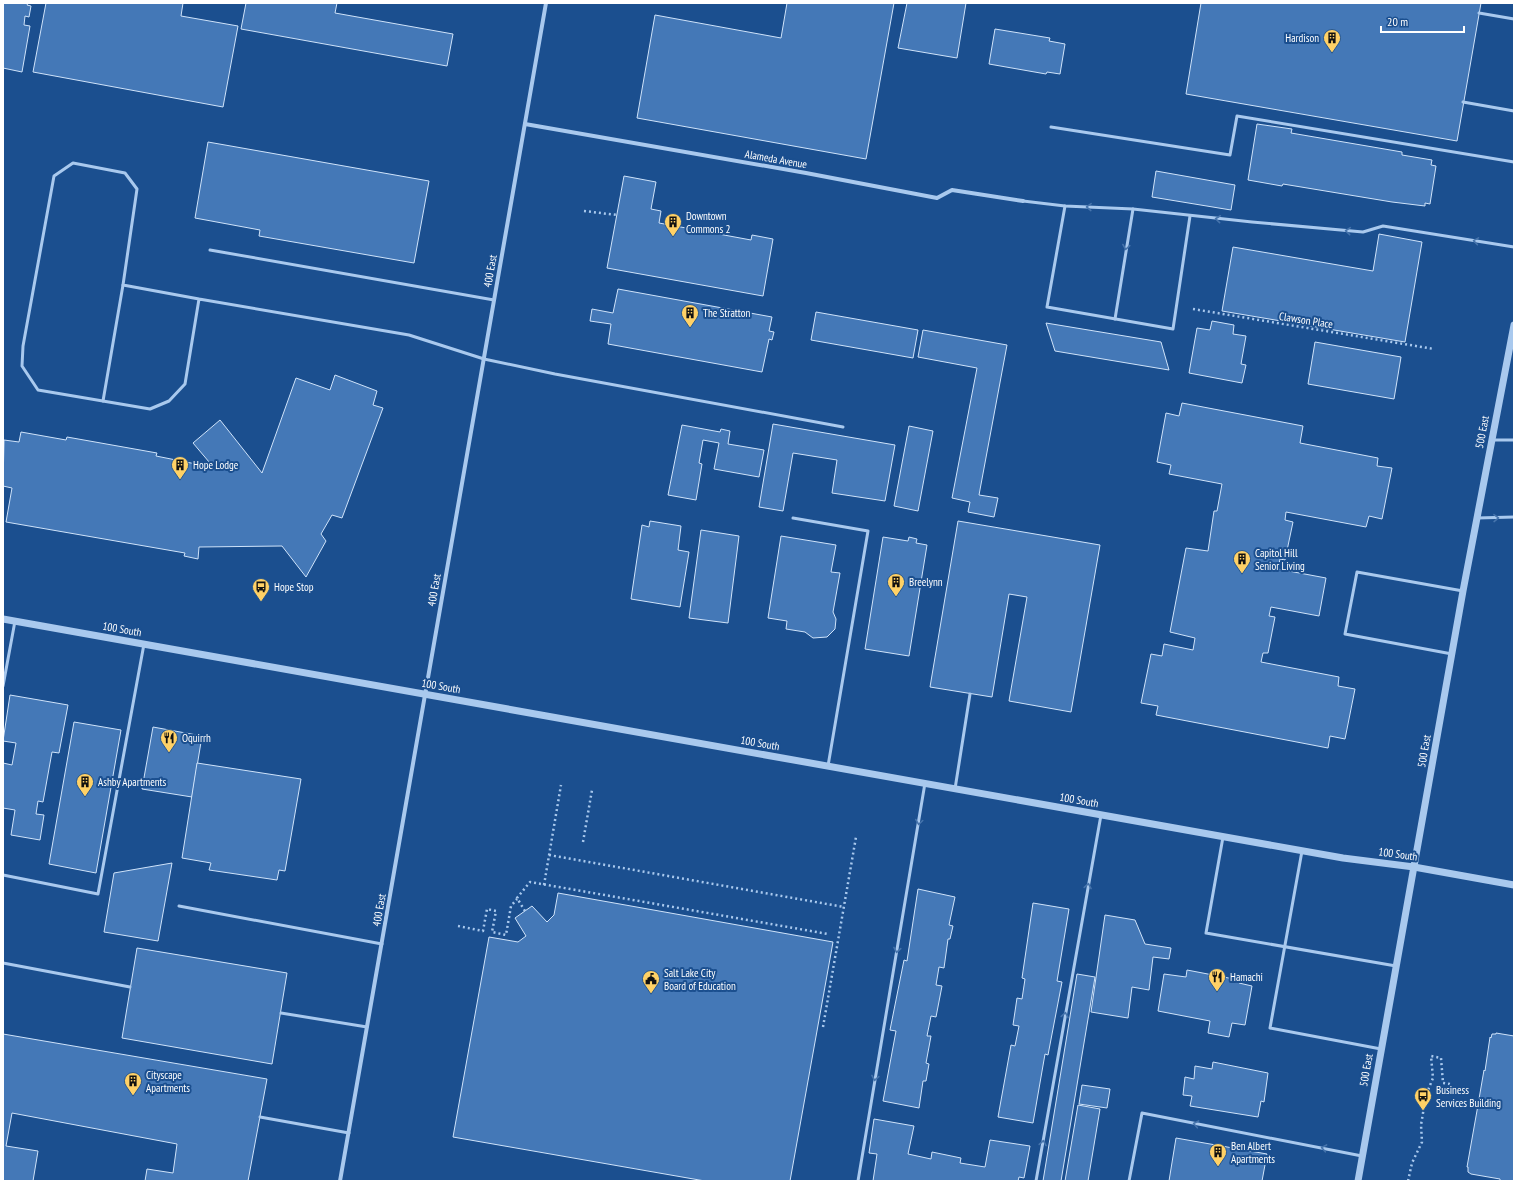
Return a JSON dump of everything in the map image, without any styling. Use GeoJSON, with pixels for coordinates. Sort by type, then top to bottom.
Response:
{"type":"FeatureCollection","features":[{"type":"Feature","properties":{"kind":"street","name":"400 East"},"geometry":{"type":"LineString","coordinates":[[340,1181],[546,3]]}},
{"type":"Feature","properties":{"kind":"street","name":"Alameda Avenue"},"geometry":{"type":"LineString","coordinates":[[525,124],[937,198],[952,190],[1023,201]]}},
{"type":"Feature","properties":{"kind":"street","name":"500 East"},"geometry":{"type":"LineString","coordinates":[[1358,1181],[1463,591],[1514,325]]}},
{"type":"Feature","properties":{"kind":"street","name":"100 South"},"geometry":{"type":"LineString","coordinates":[[3,619],[1302,851],[1414,867],[1514,885]]}},
{"type":"Feature","properties":{"kind":"lane"},"geometry":{"type":"LineString","coordinates":[[1479,13],[1514,19]]}},
{"type":"Feature","properties":{"kind":"lane"},"geometry":{"type":"LineString","coordinates":[[1463,102],[1514,110]]}},
{"type":"Feature","properties":{"kind":"lane"},"geometry":{"type":"LineString","coordinates":[[1051,127],[1230,155],[1236,116],[1514,162]]}},
{"type":"Feature","properties":{"kind":"lane"},"geometry":{"type":"LineString","coordinates":[[103,401],[123,285],[137,189],[125,173],[73,163],[54,176],[23,346],[22,366],[38,390],[150,410],[169,400],[185,384],[199,299]]}},
{"type":"Feature","properties":{"kind":"lane"},"geometry":{"type":"LineString","coordinates":[[1023,201],[1065,206],[1133,209],[1190,216],[1363,232],[1383,226],[1514,247]]}},
{"type":"Feature","properties":{"kind":"lane"},"geometry":{"type":"LineString","coordinates":[[1065,206],[1047,307],[1173,329],[1190,216]]}},
{"type":"Feature","properties":{"kind":"lane"},"geometry":{"type":"LineString","coordinates":[[1115,319],[1133,209]]}},
{"type":"Feature","properties":{"kind":"lane"},"geometry":{"type":"LineString","coordinates":[[210,250],[494,300]]}},
{"type":"Feature","properties":{"kind":"lane"},"geometry":{"type":"LineString","coordinates":[[123,285],[409,335],[484,359],[555,374],[843,427]]}},
{"type":"Feature","properties":{"kind":"lane"},"geometry":{"type":"LineString","coordinates":[[1492,440],[1514,440]]}},
{"type":"Feature","properties":{"kind":"lane"},"geometry":{"type":"LineString","coordinates":[[1477,518],[1514,517]]}},
{"type":"Feature","properties":{"kind":"lane"},"geometry":{"type":"LineString","coordinates":[[794,518],[868,531],[828,766]]}},
{"type":"Feature","properties":{"kind":"lane"},"geometry":{"type":"LineString","coordinates":[[1452,654],[1345,634],[1357,572],[1463,591]]}},
{"type":"Feature","properties":{"kind":"lane"},"geometry":{"type":"LineString","coordinates":[[3,686],[14,621]]}},
{"type":"Feature","properties":{"kind":"lane"},"geometry":{"type":"LineString","coordinates":[[3,875],[98,894],[144,644]]}},
{"type":"Feature","properties":{"kind":"lane"},"geometry":{"type":"LineString","coordinates":[[955,789],[970,694]]}},
{"type":"Feature","properties":{"kind":"lane"},"geometry":{"type":"LineString","coordinates":[[858,1181],[925,783]]}},
{"type":"Feature","properties":{"kind":"lane"},"geometry":{"type":"LineString","coordinates":[[1036,1181],[1101,815]]}},
{"type":"Feature","properties":{"kind":"lane"},"geometry":{"type":"LineString","coordinates":[[1223,837],[1206,933],[1396,966]]}},
{"type":"Feature","properties":{"kind":"lane"},"geometry":{"type":"LineString","coordinates":[[1302,851],[1270,1028],[1381,1049]]}},
{"type":"Feature","properties":{"kind":"lane"},"geometry":{"type":"LineString","coordinates":[[178,906],[382,944]]}},
{"type":"Feature","properties":{"kind":"lane"},"geometry":{"type":"LineString","coordinates":[[3,962],[130,987]]}},
{"type":"Feature","properties":{"kind":"lane"},"geometry":{"type":"LineString","coordinates":[[281,1013],[367,1027]]}},
{"type":"Feature","properties":{"kind":"lane"},"geometry":{"type":"LineString","coordinates":[[1129,1181],[1142,1113],[1362,1156]]}},
{"type":"Feature","properties":{"kind":"lane"},"geometry":{"type":"LineString","coordinates":[[260,1117],[349,1133]]}},
{"type":"Feature","properties":{"kind":"path"},"geometry":{"type":"LineString","coordinates":[[584,211],[617,215]]}},
{"type":"Feature","properties":{"kind":"path","name":"Clawson Place"},"geometry":{"type":"LineString","coordinates":[[1176,307],[1434,349]]}},
{"type":"Feature","properties":{"kind":"path"},"geometry":{"type":"LineString","coordinates":[[544,885],[561,785]]}},
{"type":"Feature","properties":{"kind":"path"},"geometry":{"type":"LineString","coordinates":[[583,842],[592,790]]}},
{"type":"Feature","properties":{"kind":"path"},"geometry":{"type":"LineString","coordinates":[[823,1027],[856,837]]}},
{"type":"Feature","properties":{"kind":"path"},"geometry":{"type":"LineString","coordinates":[[549,855],[844,907]]}},
{"type":"Feature","properties":{"kind":"path"},"geometry":{"type":"LineString","coordinates":[[458,926],[483,931],[487,909],[496,911],[492,932],[506,934],[511,906],[530,882],[828,934]]}},
{"type":"Feature","properties":{"kind":"path"},"geometry":{"type":"LineString","coordinates":[[517,898],[524,911]]}},
{"type":"Feature","properties":{"kind":"path"},"geometry":{"type":"LineString","coordinates":[[1408,1181],[1412,1163],[1422,1142],[1421,1125],[1426,1095],[1433,1078],[1431,1056],[1441,1058],[1443,1083],[1450,1084]]}},
{"type":"Feature","properties":{"kind":"building"},"geometry":{"type":"Polygon","coordinates":[[[3,3],[28,3],[27,5],[31,6],[29,17],[25,16],[24,25],[30,26],[22,72],[3,68],[3,3]]]}},
{"type":"Feature","properties":{"kind":"building"},"geometry":{"type":"Polygon","coordinates":[[[46,3],[183,3],[181,16],[238,26],[223,107],[33,72],[46,3]]]}},
{"type":"Feature","properties":{"kind":"building"},"geometry":{"type":"Polygon","coordinates":[[[246,3],[337,3],[335,13],[453,34],[447,66],[241,29],[246,3]]]}},
{"type":"Feature","properties":{"kind":"building"},"geometry":{"type":"Polygon","coordinates":[[[787,3],[894,3],[866,159],[637,118],[655,15],[781,38],[787,3]]]}},
{"type":"Feature","properties":{"kind":"building"},"geometry":{"type":"Polygon","coordinates":[[[907,3],[966,3],[957,58],[898,48],[907,3]]]}},
{"type":"Feature","properties":{"kind":"building","name":"Hardison"},"geometry":{"type":"Polygon","coordinates":[[[1201,3],[1481,3],[1457,141],[1186,94],[1201,3]]]}},
{"type":"Feature","properties":{"kind":"building"},"geometry":{"type":"Polygon","coordinates":[[[995,29],[1050,38],[1049,41],[1065,44],[1060,74],[1047,72],[1046,74],[989,64],[995,29]]]}},
{"type":"Feature","properties":{"kind":"building"},"geometry":{"type":"Polygon","coordinates":[[[1257,124],[1292,129],[1291,133],[1402,152],[1402,155],[1432,160],[1431,165],[1436,166],[1430,204],[1425,203],[1425,206],[1392,202],[1283,184],[1282,186],[1248,180],[1257,124]]]}},
{"type":"Feature","properties":{"kind":"building"},"geometry":{"type":"Polygon","coordinates":[[[208,142],[429,181],[414,263],[259,236],[260,230],[195,218],[208,142]]]}},
{"type":"Feature","properties":{"kind":"building"},"geometry":{"type":"Polygon","coordinates":[[[1156,171],[1235,185],[1231,210],[1152,197],[1156,171]]]}},
{"type":"Feature","properties":{"kind":"building","name":"Downtown Commons 2"},"geometry":{"type":"Polygon","coordinates":[[[624,176],[656,182],[651,209],[661,211],[659,223],[751,240],[752,235],[773,239],[763,296],[607,268],[624,176]]]}},
{"type":"Feature","properties":{"kind":"building"},"geometry":{"type":"Polygon","coordinates":[[[1379,234],[1422,242],[1405,342],[1222,311],[1233,247],[1373,271],[1379,234]]]}},
{"type":"Feature","properties":{"kind":"building","name":"The Stratton"},"geometry":{"type":"Polygon","coordinates":[[[618,289],[772,317],[769,331],[774,332],[772,340],[769,339],[762,372],[608,344],[611,324],[590,321],[592,309],[613,313],[618,289]]]}},
{"type":"Feature","properties":{"kind":"building"},"geometry":{"type":"Polygon","coordinates":[[[816,312],[918,330],[913,358],[811,340],[816,312]]]}},
{"type":"Feature","properties":{"kind":"building"},"geometry":{"type":"Polygon","coordinates":[[[1212,321],[1234,325],[1233,334],[1246,336],[1241,364],[1246,365],[1242,383],[1189,373],[1197,328],[1210,330],[1212,321]]]}},
{"type":"Feature","properties":{"kind":"building"},"geometry":{"type":"Polygon","coordinates":[[[1046,323],[1161,342],[1169,370],[1055,351],[1046,323]]]}},
{"type":"Feature","properties":{"kind":"building"},"geometry":{"type":"Polygon","coordinates":[[[923,330],[1007,345],[979,495],[998,498],[994,517],[968,512],[970,502],[952,498],[977,368],[918,357],[923,330]]]}},
{"type":"Feature","properties":{"kind":"building"},"geometry":{"type":"Polygon","coordinates":[[[1315,342],[1401,357],[1394,399],[1308,384],[1315,342]]]}},
{"type":"Feature","properties":{"kind":"building","name":"Hope Lodge"},"geometry":{"type":"Polygon","coordinates":[[[335,375],[377,391],[373,405],[383,408],[342,518],[332,515],[321,534],[326,541],[306,577],[282,546],[199,547],[198,559],[184,556],[185,553],[6,522],[12,488],[3,486],[4,440],[19,442],[21,432],[66,440],[67,437],[157,453],[156,456],[201,465],[201,469],[215,469],[193,443],[220,420],[262,473],[296,378],[330,390],[335,375]]]}},
{"type":"Feature","properties":{"kind":"building","name":"Capitol Hill Senior Living"},"geometry":{"type":"Polygon","coordinates":[[[1182,403],[1303,426],[1300,443],[1378,458],[1377,466],[1392,468],[1382,519],[1369,516],[1366,527],[1286,512],[1285,520],[1293,522],[1285,560],[1280,559],[1278,569],[1326,578],[1319,616],[1271,607],[1269,616],[1275,617],[1268,653],[1263,653],[1261,662],[1339,677],[1338,686],[1355,689],[1345,739],[1330,736],[1328,748],[1156,715],[1158,706],[1141,703],[1151,654],[1162,656],[1164,644],[1193,650],[1195,638],[1170,632],[1186,548],[1208,551],[1214,511],[1217,511],[1222,484],[1169,474],[1171,465],[1157,462],[1166,413],[1179,416],[1182,403]]]}},
{"type":"Feature","properties":{"kind":"building"},"geometry":{"type":"Polygon","coordinates":[[[773,424],[895,445],[885,501],[832,493],[837,460],[793,453],[783,511],[759,507],[773,424]]]}},
{"type":"Feature","properties":{"kind":"building"},"geometry":{"type":"Polygon","coordinates":[[[682,425],[720,432],[721,429],[730,431],[728,444],[764,450],[759,477],[714,469],[719,443],[703,440],[699,463],[702,464],[696,500],[668,495],[682,425]]]}},
{"type":"Feature","properties":{"kind":"building"},"geometry":{"type":"Polygon","coordinates":[[[909,426],[933,431],[918,511],[894,506],[909,426]]]}},
{"type":"Feature","properties":{"kind":"building"},"geometry":{"type":"Polygon","coordinates":[[[650,521],[681,526],[678,550],[689,552],[680,607],[631,599],[642,525],[649,527],[650,521]]]}},
{"type":"Feature","properties":{"kind":"building"},"geometry":{"type":"Polygon","coordinates":[[[958,521],[1100,545],[1071,712],[1009,701],[1027,597],[1009,594],[992,697],[930,687],[958,521]]]}},
{"type":"Feature","properties":{"kind":"building"},"geometry":{"type":"Polygon","coordinates":[[[701,530],[739,536],[728,623],[689,618],[701,530]]]}},
{"type":"Feature","properties":{"kind":"building"},"geometry":{"type":"Polygon","coordinates":[[[781,536],[836,545],[831,572],[840,573],[833,612],[836,619],[835,629],[827,637],[813,638],[805,632],[786,629],[787,621],[768,618],[781,536]]]}},
{"type":"Feature","properties":{"kind":"building","name":"Breelynn"},"geometry":{"type":"Polygon","coordinates":[[[883,537],[908,541],[909,537],[917,539],[916,543],[927,545],[909,656],[865,649],[883,537]]]}},
{"type":"Feature","properties":{"kind":"building"},"geometry":{"type":"Polygon","coordinates":[[[10,695],[68,705],[59,753],[52,752],[43,802],[38,801],[36,814],[44,815],[40,840],[11,835],[15,810],[3,808],[3,763],[12,765],[16,743],[3,741],[10,695]]]}},
{"type":"Feature","properties":{"kind":"building","name":"Ashby Apartments"},"geometry":{"type":"Polygon","coordinates":[[[74,722],[121,730],[96,873],[49,864],[74,722]]]}},
{"type":"Feature","properties":{"kind":"building"},"geometry":{"type":"Polygon","coordinates":[[[153,727],[202,736],[192,797],[142,789],[153,727]]]}},
{"type":"Feature","properties":{"kind":"building"},"geometry":{"type":"Polygon","coordinates":[[[197,763],[301,779],[285,871],[279,870],[277,880],[209,870],[211,863],[182,858],[197,763]]]}},
{"type":"Feature","properties":{"kind":"building"},"geometry":{"type":"Polygon","coordinates":[[[172,863],[158,941],[104,932],[114,873],[172,863]]]}},
{"type":"Feature","properties":{"kind":"building"},"geometry":{"type":"Polygon","coordinates":[[[918,889],[955,897],[949,925],[953,926],[950,939],[948,939],[944,968],[939,967],[936,985],[942,986],[936,1017],[931,1016],[927,1036],[931,1036],[926,1063],[929,1064],[926,1081],[923,1081],[919,1108],[883,1101],[896,1031],[890,1030],[904,960],[907,961],[918,889]]]}},
{"type":"Feature","properties":{"kind":"building","name":"Salt Lake City Board of Education"},"geometry":{"type":"Polygon","coordinates":[[[558,893],[833,942],[790,1181],[705,1181],[453,1137],[489,937],[518,942],[526,936],[515,918],[532,906],[547,922],[554,915],[558,893]]]}},
{"type":"Feature","properties":{"kind":"building"},"geometry":{"type":"Polygon","coordinates":[[[1033,903],[1069,909],[1057,981],[1062,982],[1048,1055],[1045,1054],[1033,1123],[998,1117],[1011,1045],[1015,1046],[1019,1026],[1013,1025],[1017,998],[1022,999],[1025,979],[1022,978],[1033,903]]]}},
{"type":"Feature","properties":{"kind":"building"},"geometry":{"type":"Polygon","coordinates":[[[1105,915],[1135,920],[1145,944],[1171,948],[1169,959],[1153,957],[1149,990],[1132,987],[1128,1018],[1091,1012],[1105,915]]]}},
{"type":"Feature","properties":{"kind":"building"},"geometry":{"type":"Polygon","coordinates":[[[137,948],[287,973],[272,1064],[122,1038],[137,948]]]}},
{"type":"Feature","properties":{"kind":"building"},"geometry":{"type":"Polygon","coordinates":[[[1187,970],[1239,980],[1239,983],[1252,986],[1245,1025],[1232,1023],[1229,1037],[1208,1033],[1210,1021],[1158,1011],[1164,974],[1186,977],[1187,970]]]}},
{"type":"Feature","properties":{"kind":"building"},"geometry":{"type":"Polygon","coordinates":[[[1077,974],[1095,977],[1061,1181],[1043,1181],[1077,974]]]}},
{"type":"Feature","properties":{"kind":"building"},"geometry":{"type":"Polygon","coordinates":[[[1496,1033],[1514,1036],[1514,1181],[1500,1181],[1500,1179],[1471,1174],[1468,1172],[1467,1167],[1490,1037],[1491,1038],[1492,1034],[1496,1033]]]}},
{"type":"Feature","properties":{"kind":"building","name":"Cityscape Apartments"},"geometry":{"type":"Polygon","coordinates":[[[3,1034],[267,1079],[248,1181],[145,1181],[147,1169],[173,1173],[177,1144],[12,1113],[6,1146],[38,1151],[33,1181],[3,1181],[3,1034]]]}},
{"type":"Feature","properties":{"kind":"building"},"geometry":{"type":"Polygon","coordinates":[[[1213,1062],[1268,1073],[1264,1102],[1261,1101],[1258,1117],[1190,1106],[1192,1096],[1183,1095],[1185,1077],[1194,1079],[1195,1066],[1212,1069],[1213,1062]]]}},
{"type":"Feature","properties":{"kind":"building"},"geometry":{"type":"Polygon","coordinates":[[[1082,1085],[1110,1089],[1107,1108],[1079,1104],[1082,1085]]]}},
{"type":"Feature","properties":{"kind":"building"},"geometry":{"type":"Polygon","coordinates":[[[1078,1105],[1100,1109],[1088,1181],[1065,1181],[1078,1105]]]}},
{"type":"Feature","properties":{"kind":"building"},"geometry":{"type":"Polygon","coordinates":[[[874,1119],[914,1126],[908,1154],[931,1159],[932,1152],[961,1158],[960,1163],[985,1167],[990,1140],[1030,1146],[1024,1178],[1019,1177],[1018,1181],[873,1181],[877,1154],[869,1153],[874,1119]]]}},
{"type":"Feature","properties":{"kind":"building","name":"Ben Albert Apartments"},"geometry":{"type":"Polygon","coordinates":[[[1176,1138],[1267,1154],[1262,1181],[1169,1181],[1176,1138]]]}},
{"type":"Feature","properties":{"kind":"place","name":"Hardison"},"geometry":{"type":"Point","coordinates":[1332,53]}},
{"type":"Feature","properties":{"kind":"place","name":"Downtown Commons 2"},"geometry":{"type":"Point","coordinates":[673,237]}},
{"type":"Feature","properties":{"kind":"place","name":"The Stratton"},"geometry":{"type":"Point","coordinates":[690,328]}},
{"type":"Feature","properties":{"kind":"place","name":"Hope Lodge"},"geometry":{"type":"Point","coordinates":[180,480]}},
{"type":"Feature","properties":{"kind":"place","name":"Capitol Hill Senior Living"},"geometry":{"type":"Point","coordinates":[1242,574]}},
{"type":"Feature","properties":{"kind":"place","name":"Breelynn"},"geometry":{"type":"Point","coordinates":[896,597]}},
{"type":"Feature","properties":{"kind":"place","name":"Hope Stop"},"geometry":{"type":"Point","coordinates":[261,602]}},
{"type":"Feature","properties":{"kind":"place","name":"Oquirrh"},"geometry":{"type":"Point","coordinates":[169,753]}},
{"type":"Feature","properties":{"kind":"place","name":"Ashby Apartments"},"geometry":{"type":"Point","coordinates":[85,797]}},
{"type":"Feature","properties":{"kind":"place","name":"Hamachi"},"geometry":{"type":"Point","coordinates":[1217,992]}},
{"type":"Feature","properties":{"kind":"place","name":"Salt Lake City Board of Education"},"geometry":{"type":"Point","coordinates":[651,994]}},
{"type":"Feature","properties":{"kind":"place","name":"Cityscape Apartments"},"geometry":{"type":"Point","coordinates":[133,1096]}},
{"type":"Feature","properties":{"kind":"place","name":"Business Services Building"},"geometry":{"type":"Point","coordinates":[1423,1111]}},
{"type":"Feature","properties":{"kind":"place","name":"Ben Albert Apartments"},"geometry":{"type":"Point","coordinates":[1218,1167]}}]}
